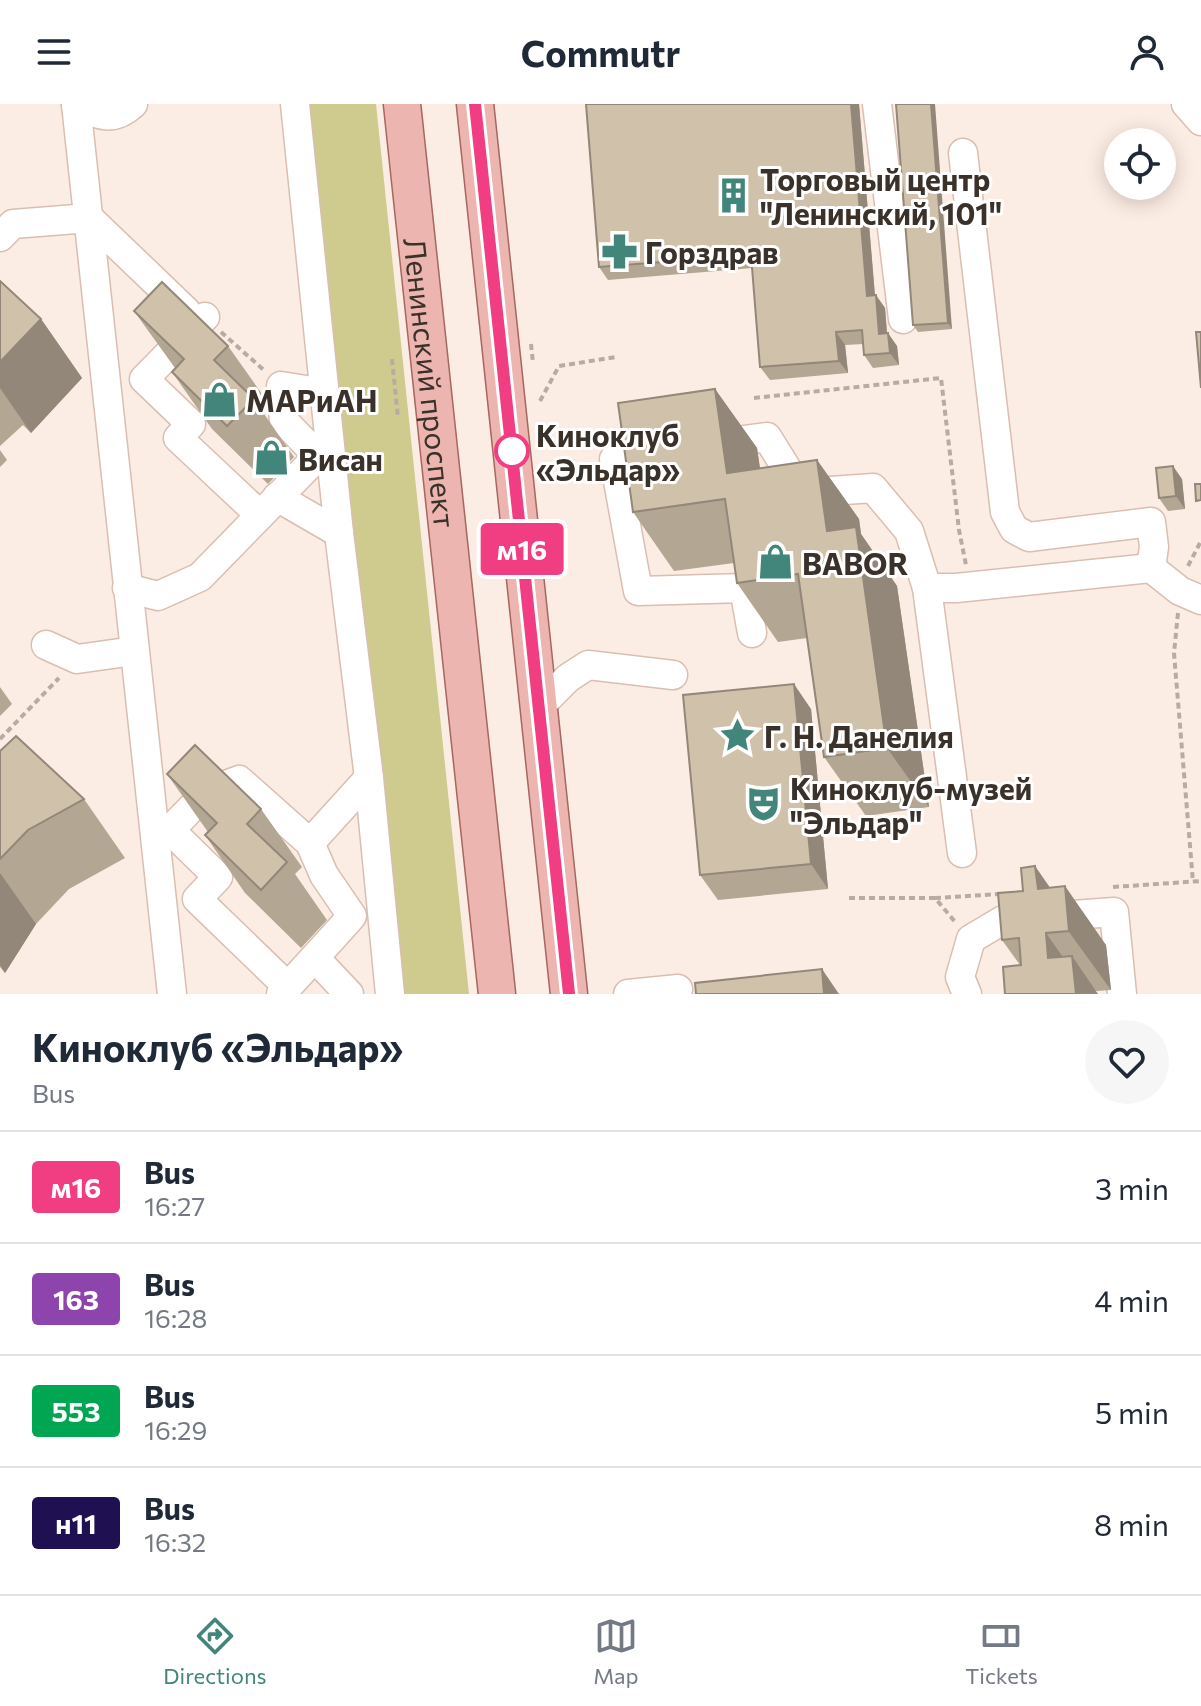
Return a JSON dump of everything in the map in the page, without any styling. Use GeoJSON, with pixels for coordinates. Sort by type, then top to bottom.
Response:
{"type":"FeatureCollection","features":[{"type":"Feature","properties":{"kind":"main road","name":"Ленинский проспект"},"geometry":{"type":"LineString","coordinates":[[402,104],[497,994]]}},
{"type":"Feature","properties":{"kind":"main road"},"geometry":{"type":"LineString","coordinates":[[475,104],[569,994]]}},
{"type":"Feature","properties":{"kind":"street"},"geometry":{"type":"LineString","coordinates":[[76,104],[102,117],[125,111],[133,104]]}},
{"type":"Feature","properties":{"kind":"street"},"geometry":{"type":"LineString","coordinates":[[76,104],[134,651],[177,777],[172,994]]}},
{"type":"Feature","properties":{"kind":"street"},"geometry":{"type":"LineString","coordinates":[[295,104],[390,994]]}},
{"type":"Feature","properties":{"kind":"street"},"geometry":{"type":"LineString","coordinates":[[877,104],[903,319]]}},
{"type":"Feature","properties":{"kind":"street"},"geometry":{"type":"LineString","coordinates":[[1186,104],[1201,121]]}},
{"type":"Feature","properties":{"kind":"street"},"geometry":{"type":"LineString","coordinates":[[963,153],[1005,512],[1014,529],[1029,537],[1151,522],[1154,547],[1151,568]]}},
{"type":"Feature","properties":{"kind":"street"},"geometry":{"type":"LineString","coordinates":[[0,237],[13,224],[89,218],[201,319],[144,379],[191,424],[178,438],[268,506],[339,533]]}},
{"type":"Feature","properties":{"kind":"street"},"geometry":{"type":"LineString","coordinates":[[127,588],[158,596],[200,577],[318,456],[284,421],[281,386],[325,393]]}},
{"type":"Feature","properties":{"kind":"street"},"geometry":{"type":"LineString","coordinates":[[752,633],[744,588],[638,591],[614,459],[767,437],[802,493],[873,488],[909,531],[927,588],[962,853]]}},
{"type":"Feature","properties":{"kind":"street"},"geometry":{"type":"LineString","coordinates":[[927,588],[1151,568],[1191,596]]}},
{"type":"Feature","properties":{"kind":"street"},"geometry":{"type":"LineString","coordinates":[[46,645],[77,659],[134,651]]}},
{"type":"Feature","properties":{"kind":"street"},"geometry":{"type":"LineString","coordinates":[[533,648],[567,663],[673,675]]}},
{"type":"Feature","properties":{"kind":"street"},"geometry":{"type":"LineString","coordinates":[[539,707],[568,678],[588,665]]}},
{"type":"Feature","properties":{"kind":"street"},"geometry":{"type":"LineString","coordinates":[[177,777],[239,780],[310,843],[324,875],[352,916],[284,991],[197,899],[218,877],[170,830],[177,777]]}},
{"type":"Feature","properties":{"kind":"street"},"geometry":{"type":"LineString","coordinates":[[310,843],[369,778]]}},
{"type":"Feature","properties":{"kind":"street"},"geometry":{"type":"LineString","coordinates":[[967,994],[960,977],[971,939],[1003,920],[1114,912],[1122,994]]}},
{"type":"Feature","properties":{"kind":"street"},"geometry":{"type":"LineString","coordinates":[[315,958],[349,994]]}},
{"type":"Feature","properties":{"kind":"street"},"geometry":{"type":"LineString","coordinates":[[628,994],[678,989]]}},
{"type":"Feature","properties":{"kind":"path"},"geometry":{"type":"LineString","coordinates":[[201,319],[281,386]]}},
{"type":"Feature","properties":{"kind":"path"},"geometry":{"type":"LineString","coordinates":[[540,401],[559,366],[616,357]]}},
{"type":"Feature","properties":{"kind":"path"},"geometry":{"type":"LineString","coordinates":[[392,359],[398,418]]}},
{"type":"Feature","properties":{"kind":"path"},"geometry":{"type":"LineString","coordinates":[[754,398],[941,378],[962,553],[973,586]]}},
{"type":"Feature","properties":{"kind":"path"},"geometry":{"type":"LineString","coordinates":[[1201,541],[1186,570],[1191,596],[1174,653],[1193,882],[1201,881]]}},
{"type":"Feature","properties":{"kind":"path"},"geometry":{"type":"LineString","coordinates":[[0,739],[77,659]]}},
{"type":"Feature","properties":{"kind":"path"},"geometry":{"type":"LineString","coordinates":[[849,898],[935,898],[971,939]]}},
{"type":"Feature","properties":{"kind":"shaded area"},"geometry":{"type":"Polygon","coordinates":[[[304,104],[376,104],[469,994],[398,994],[304,104]]]}},
{"type":"Feature","properties":{"kind":"building","name":"Торговый центр \"Ленинский, 101\""},"geometry":{"type":"Polygon","coordinates":[[[586,104],[851,104],[867,296],[876,295],[879,334],[888,333],[890,353],[864,355],[862,330],[836,332],[839,361],[760,367],[751,255],[599,267],[586,104]]]}},
{"type":"Feature","properties":{"kind":"building"},"geometry":{"type":"Polygon","coordinates":[[[896,104],[931,104],[948,323],[913,325],[896,104]]]}},
{"type":"Feature","properties":{"kind":"building"},"geometry":{"type":"Polygon","coordinates":[[[0,281],[41,319],[0,362],[0,281]]]}},
{"type":"Feature","properties":{"kind":"building"},"geometry":{"type":"Polygon","coordinates":[[[162,282],[228,346],[214,360],[254,399],[227,426],[172,372],[184,359],[134,311],[162,282]]]}},
{"type":"Feature","properties":{"kind":"building"},"geometry":{"type":"Polygon","coordinates":[[[1196,332],[1201,332],[1201,388],[1196,332]]]}},
{"type":"Feature","properties":{"kind":"building"},"geometry":{"type":"Polygon","coordinates":[[[715,389],[727,473],[817,460],[827,531],[856,527],[887,748],[824,757],[798,574],[737,583],[725,499],[633,512],[618,403],[715,389]]]}},
{"type":"Feature","properties":{"kind":"building"},"geometry":{"type":"Polygon","coordinates":[[[1173,466],[1176,496],[1159,498],[1156,468],[1173,466]]]}},
{"type":"Feature","properties":{"kind":"building"},"geometry":{"type":"Polygon","coordinates":[[[1195,484],[1201,484],[1201,500],[1196,501],[1195,484]]]}},
{"type":"Feature","properties":{"kind":"building","name":"Киноклуб-музей \"Эльдар\""},"geometry":{"type":"Polygon","coordinates":[[[794,684],[811,864],[700,875],[683,695],[794,684]]]}},
{"type":"Feature","properties":{"kind":"building"},"geometry":{"type":"Polygon","coordinates":[[[16,736],[84,799],[28,830],[0,859],[0,751],[16,736]]]}},
{"type":"Feature","properties":{"kind":"building"},"geometry":{"type":"Polygon","coordinates":[[[195,745],[261,809],[247,824],[287,862],[261,890],[205,835],[217,823],[167,774],[195,745]]]}},
{"type":"Feature","properties":{"kind":"building"},"geometry":{"type":"Polygon","coordinates":[[[1035,866],[1038,889],[1065,886],[1069,931],[1046,933],[1048,958],[1072,956],[1076,994],[1005,994],[1003,967],[1021,965],[1019,938],[1002,940],[998,893],[1023,891],[1021,868],[1035,866]]]}},
{"type":"Feature","properties":{"kind":"building"},"geometry":{"type":"Polygon","coordinates":[[[822,969],[824,994],[696,994],[695,983],[822,969]]]}},
{"type":"Feature","properties":{"kind":"bus line","name":"м16"},"geometry":{"type":"LineString","coordinates":[[475,104],[569,994]]}},
{"type":"Feature","properties":{"kind":"place","name":"Торговый центр \"Ленинский, 101\""},"geometry":{"type":"Point","coordinates":[734,195]}},
{"type":"Feature","properties":{"kind":"place","name":"Горздрав"},"geometry":{"type":"Point","coordinates":[619,251]}},
{"type":"Feature","properties":{"kind":"place","name":"МАРиАН"},"geometry":{"type":"Point","coordinates":[220,399]}},
{"type":"Feature","properties":{"kind":"place","name":"Киноклуб «Эльдар»"},"geometry":{"type":"Point","coordinates":[512,451]}},
{"type":"Feature","properties":{"kind":"place","name":"Висан"},"geometry":{"type":"Point","coordinates":[272,458]}},
{"type":"Feature","properties":{"kind":"place","name":"BABOR"},"geometry":{"type":"Point","coordinates":[776,562]}},
{"type":"Feature","properties":{"kind":"place","name":"Г. Н. Данелия"},"geometry":{"type":"Point","coordinates":[738,735]}},
{"type":"Feature","properties":{"kind":"place","name":"Киноклуб-музей \"Эльдар\""},"geometry":{"type":"Point","coordinates":[764,804]}}]}
